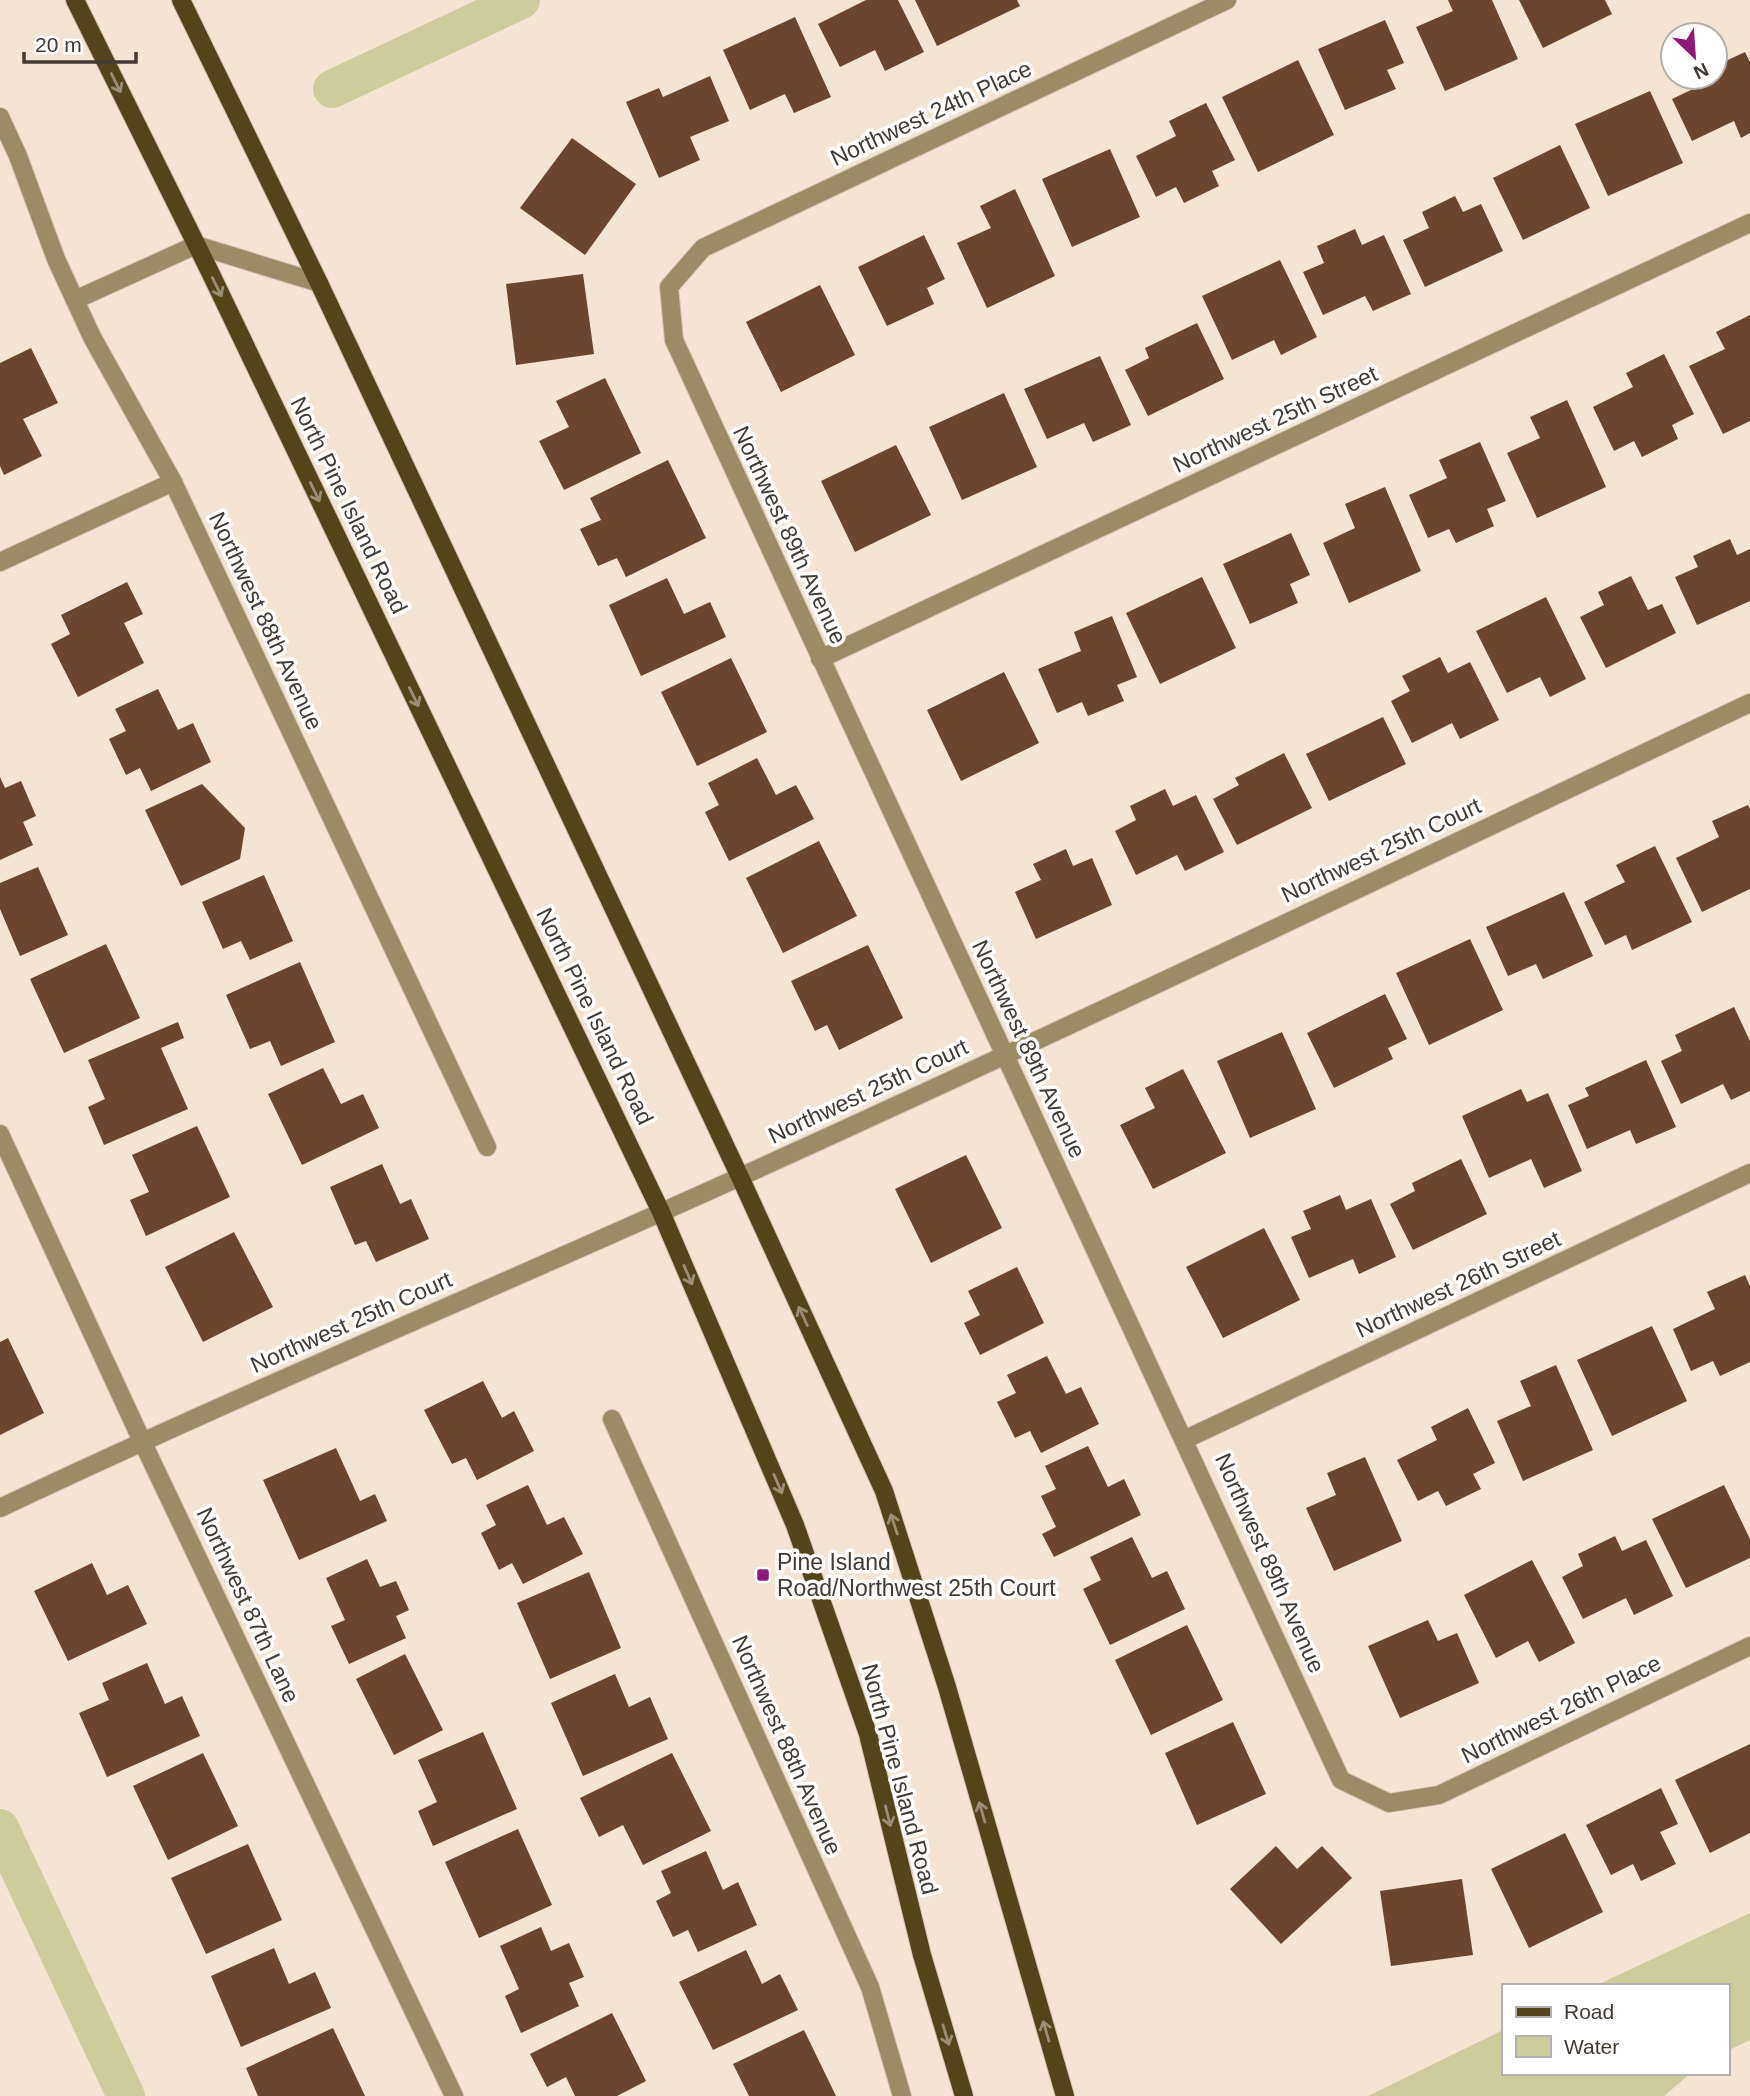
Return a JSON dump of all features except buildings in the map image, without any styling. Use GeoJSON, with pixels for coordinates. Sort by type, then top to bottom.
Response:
{"type":"FeatureCollection","features":[{"type":"Feature","properties":{"kind":"main road","name":"North Pine Island Road"},"geometry":{"type":"LineString","coordinates":[[75,0],[196,245],[662,1212],[795,1525],[868,1734],[922,1955],[964,2096]]}},
{"type":"Feature","properties":{"kind":"main road"},"geometry":{"type":"LineString","coordinates":[[181,0],[318,282],[740,1178],[884,1491],[947,1687],[1065,2096]]}},
{"type":"Feature","properties":{"kind":"street","name":"Northwest 24th Place"},"geometry":{"type":"LineString","coordinates":[[669,287],[703,248],[1227,0]]}},
{"type":"Feature","properties":{"kind":"street","name":"Northwest 88th Avenue"},"geometry":{"type":"LineString","coordinates":[[0,117],[18,156],[56,259],[92,337],[173,482],[487,1147]]}},
{"type":"Feature","properties":{"kind":"street","name":"Northwest 25th Street"},"geometry":{"type":"LineString","coordinates":[[820,659],[1750,223]]}},
{"type":"Feature","properties":{"kind":"street"},"geometry":{"type":"LineString","coordinates":[[75,300],[196,245],[318,282]]}},
{"type":"Feature","properties":{"kind":"street","name":"Northwest 89th Avenue"},"geometry":{"type":"LineString","coordinates":[[669,287],[674,340],[820,659],[1186,1439],[1341,1780],[1389,1803]]}},
{"type":"Feature","properties":{"kind":"street"},"geometry":{"type":"LineString","coordinates":[[0,562],[173,482]]}},
{"type":"Feature","properties":{"kind":"street","name":"Northwest 25th Court"},"geometry":{"type":"LineString","coordinates":[[0,1508],[142,1441],[740,1178],[1750,703]]}},
{"type":"Feature","properties":{"kind":"street","name":"Northwest 87th Lane"},"geometry":{"type":"LineString","coordinates":[[0,1134],[142,1441],[454,2096]]}},
{"type":"Feature","properties":{"kind":"street","name":"Northwest 26th Street"},"geometry":{"type":"LineString","coordinates":[[1186,1439],[1750,1173]]}},
{"type":"Feature","properties":{"kind":"street","name":"Northwest 88th Avenue"},"geometry":{"type":"LineString","coordinates":[[612,1419],[870,1987],[902,2096]]}},
{"type":"Feature","properties":{"kind":"street","name":"Northwest 26th Place"},"geometry":{"type":"LineString","coordinates":[[1389,1803],[1439,1795],[1750,1646]]}},
{"type":"Feature","properties":{"kind":"water"},"geometry":{"type":"Polygon","coordinates":[[[1750,1913],[1750,2040],[1729,2050],[1729,1984],[1599,1984],[1750,1913]]]}},
{"type":"Feature","properties":{"kind":"water"},"geometry":{"type":"Polygon","coordinates":[[[1502,2030],[1502,2075],[1689,2075],[1664,2096],[1368,2096],[1502,2030]]]}},
{"type":"Feature","properties":{"kind":"waterway"},"geometry":{"type":"LineString","coordinates":[[332,89],[521,0]]}},
{"type":"Feature","properties":{"kind":"waterway"},"geometry":{"type":"LineString","coordinates":[[0,1828],[126,2096]]}},
{"type":"Feature","properties":{"kind":"place","name":"Pine Island Road/Northwest 25th Court"},"geometry":{"type":"Point","coordinates":[763,1575]}}]}
